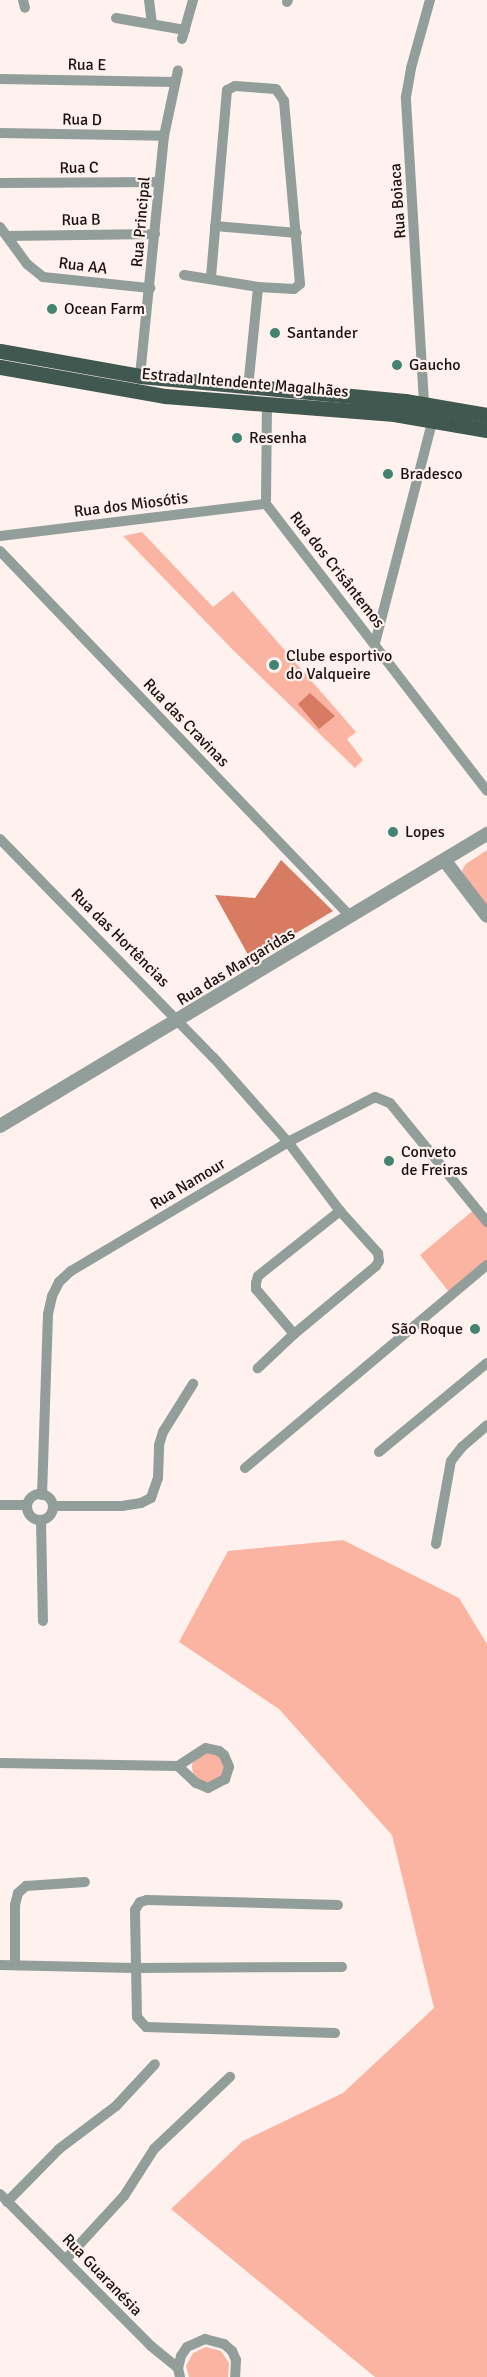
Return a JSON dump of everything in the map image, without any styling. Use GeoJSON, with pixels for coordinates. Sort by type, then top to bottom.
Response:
{"type":"FeatureCollection","features":[{"type":"Feature","properties":{"kind":"main road","name":"Estrada Intendente Magalhães"},"geometry":{"type":"LineString","coordinates":[[0,351],[140,376],[424,403],[487,415]]}},
{"type":"Feature","properties":{"kind":"main road","name":"Estrada Intendente Magalhães"},"geometry":{"type":"LineString","coordinates":[[0,367],[165,396],[381,412],[434,419],[487,430]]}},
{"type":"Feature","properties":{"kind":"street"},"geometry":{"type":"LineString","coordinates":[[149,0],[152,23]]}},
{"type":"Feature","properties":{"kind":"street"},"geometry":{"type":"LineString","coordinates":[[116,18],[152,23],[184,34],[193,0]]}},
{"type":"Feature","properties":{"kind":"street","name":"Rua Boiaca"},"geometry":{"type":"LineString","coordinates":[[424,403],[406,97],[411,68],[430,0]]}},
{"type":"Feature","properties":{"kind":"street","name":"Rua Principal"},"geometry":{"type":"LineString","coordinates":[[140,376],[164,136],[178,70]]}},
{"type":"Feature","properties":{"kind":"street","name":"Rua E"},"geometry":{"type":"LineString","coordinates":[[0,78],[174,82]]}},
{"type":"Feature","properties":{"kind":"street"},"geometry":{"type":"LineString","coordinates":[[184,275],[258,287],[298,287],[301,280],[284,100],[279,91],[272,88],[228,88],[211,278]]}},
{"type":"Feature","properties":{"kind":"street","name":"Rua D"},"geometry":{"type":"LineString","coordinates":[[0,133],[164,136]]}},
{"type":"Feature","properties":{"kind":"street","name":"Rua C"},"geometry":{"type":"LineString","coordinates":[[0,183],[159,182]]}},
{"type":"Feature","properties":{"kind":"street"},"geometry":{"type":"LineString","coordinates":[[215,226],[297,233]]}},
{"type":"Feature","properties":{"kind":"street","name":"Rua B"},"geometry":{"type":"LineString","coordinates":[[4,232],[155,234]]}},
{"type":"Feature","properties":{"kind":"street","name":"Rua AA"},"geometry":{"type":"LineString","coordinates":[[4,232],[35,273],[43,277],[150,288]]}},
{"type":"Feature","properties":{"kind":"street"},"geometry":{"type":"LineString","coordinates":[[248,388],[258,287]]}},
{"type":"Feature","properties":{"kind":"street","name":"Rua dos Crisântemos"},"geometry":{"type":"LineString","coordinates":[[267,405],[266,504],[487,791]]}},
{"type":"Feature","properties":{"kind":"street"},"geometry":{"type":"LineString","coordinates":[[375,643],[434,419]]}},
{"type":"Feature","properties":{"kind":"street","name":"Rua dos Miosótis"},"geometry":{"type":"LineString","coordinates":[[0,536],[266,504]]}},
{"type":"Feature","properties":{"kind":"street","name":"Rua das Cravinas"},"geometry":{"type":"LineString","coordinates":[[0,551],[350,916]]}},
{"type":"Feature","properties":{"kind":"street","name":"Rua das Margaridas"},"geometry":{"type":"LineString","coordinates":[[0,1126],[487,834]]}},
{"type":"Feature","properties":{"kind":"street","name":"Rua das Hortências"},"geometry":{"type":"LineString","coordinates":[[0,839],[179,1020],[288,1142],[340,1211],[378,1253],[379,1261],[373,1269],[294,1334]]}},
{"type":"Feature","properties":{"kind":"street"},"geometry":{"type":"LineString","coordinates":[[445,861],[487,916]]}},
{"type":"Feature","properties":{"kind":"street","name":"Rua Namour"},"geometry":{"type":"LineString","coordinates":[[42,1495],[48,1314],[52,1296],[59,1282],[71,1271],[288,1142],[375,1097],[384,1098],[390,1102],[487,1222]]}},
{"type":"Feature","properties":{"kind":"street"},"geometry":{"type":"LineString","coordinates":[[258,1368],[294,1334],[256,1289],[258,1276],[340,1211]]}},
{"type":"Feature","properties":{"kind":"street"},"geometry":{"type":"LineString","coordinates":[[245,1468],[487,1265]]}},
{"type":"Feature","properties":{"kind":"street"},"geometry":{"type":"LineString","coordinates":[[379,1452],[487,1364]]}},
{"type":"Feature","properties":{"kind":"street"},"geometry":{"type":"LineString","coordinates":[[53,1506],[122,1506],[141,1503],[151,1498],[158,1478],[159,1445],[163,1432],[194,1384]]}},
{"type":"Feature","properties":{"kind":"street"},"geometry":{"type":"LineString","coordinates":[[436,1544],[452,1461],[462,1447],[487,1425]]}},
{"type":"Feature","properties":{"kind":"street"},"geometry":{"type":"LineString","coordinates":[[42,1495],[50,1499],[53,1506],[48,1517],[41,1520],[30,1516],[27,1505],[31,1498],[42,1495]]}},
{"type":"Feature","properties":{"kind":"street"},"geometry":{"type":"LineString","coordinates":[[0,1505],[27,1505]]}},
{"type":"Feature","properties":{"kind":"street"},"geometry":{"type":"LineString","coordinates":[[41,1520],[43,1621]]}},
{"type":"Feature","properties":{"kind":"street"},"geometry":{"type":"LineString","coordinates":[[0,1763],[178,1766],[200,1750],[213,1748],[224,1755],[229,1767],[225,1779],[208,1788],[196,1783],[178,1766]]}},
{"type":"Feature","properties":{"kind":"street"},"geometry":{"type":"LineString","coordinates":[[15,1965],[15,1905],[18,1893],[26,1886],[85,1882]]}},
{"type":"Feature","properties":{"kind":"street"},"geometry":{"type":"LineString","coordinates":[[335,2034],[146,2027],[137,2017],[134,1968],[135,1910],[140,1902],[338,1905]]}},
{"type":"Feature","properties":{"kind":"street"},"geometry":{"type":"LineString","coordinates":[[0,1965],[134,1968],[342,1966]]}},
{"type":"Feature","properties":{"kind":"street","name":"Rua Guaranésia"},"geometry":{"type":"LineString","coordinates":[[155,2064],[116,2106],[59,2149],[3,2198],[178,2374]]}},
{"type":"Feature","properties":{"kind":"street"},"geometry":{"type":"LineString","coordinates":[[66,2259],[124,2196],[154,2149],[230,2077]]}},
{"type":"Feature","properties":{"kind":"street"},"geometry":{"type":"LineString","coordinates":[[178,2374],[187,2347],[195,2342],[215,2340],[232,2351],[236,2360],[235,2377]]}},
{"type":"Feature","properties":{"kind":"shaded area","name":"Clube esportivo do Valqueire"},"geometry":{"type":"Polygon","coordinates":[[[142,532],[213,607],[233,591],[356,732],[347,739],[363,760],[355,768],[232,649],[123,536],[142,532]]]}},
{"type":"Feature","properties":{"kind":"shaded area"},"geometry":{"type":"Polygon","coordinates":[[[310,693],[335,716],[319,729],[298,704],[310,693]]]}},
{"type":"Feature","properties":{"kind":"shaded area"},"geometry":{"type":"Polygon","coordinates":[[[487,850],[487,906],[464,879],[462,870],[466,864],[487,850]]]}},
{"type":"Feature","properties":{"kind":"shaded area"},"geometry":{"type":"Polygon","coordinates":[[[281,860],[333,911],[251,960],[215,895],[255,898],[281,860]]]}},
{"type":"Feature","properties":{"kind":"shaded area"},"geometry":{"type":"Polygon","coordinates":[[[475,1209],[487,1226],[487,1260],[449,1292],[420,1255],[475,1209]]]}},
{"type":"Feature","properties":{"kind":"shaded area"},"geometry":{"type":"Polygon","coordinates":[[[343,1540],[459,1598],[487,1644],[487,2377],[375,2377],[171,2209],[243,2141],[343,2093],[434,2008],[392,1835],[279,1709],[179,1642],[228,1551],[343,1540]]]}},
{"type":"Feature","properties":{"kind":"shaded area"},"geometry":{"type":"Polygon","coordinates":[[[208,1751],[219,1756],[224,1767],[219,1778],[208,1783],[197,1778],[192,1767],[197,1756],[208,1751]]]}},
{"type":"Feature","properties":{"kind":"shaded area"},"geometry":{"type":"Polygon","coordinates":[[[206,2347],[221,2351],[229,2363],[228,2377],[189,2377],[186,2366],[193,2353],[206,2347]]]}},
{"type":"Feature","properties":{"kind":"place","name":"Ocean Farm"},"geometry":{"type":"Point","coordinates":[52,309]}},
{"type":"Feature","properties":{"kind":"place","name":"Santander"},"geometry":{"type":"Point","coordinates":[275,333]}},
{"type":"Feature","properties":{"kind":"place","name":"Gaucho"},"geometry":{"type":"Point","coordinates":[397,365]}},
{"type":"Feature","properties":{"kind":"place","name":"Resenha"},"geometry":{"type":"Point","coordinates":[237,438]}},
{"type":"Feature","properties":{"kind":"place","name":"Bradesco"},"geometry":{"type":"Point","coordinates":[388,474]}},
{"type":"Feature","properties":{"kind":"place","name":"Clube esportivo do Valqueire"},"geometry":{"type":"Point","coordinates":[274,665]}},
{"type":"Feature","properties":{"kind":"place","name":"Lopes"},"geometry":{"type":"Point","coordinates":[393,832]}},
{"type":"Feature","properties":{"kind":"place","name":"Conveto de Freiras"},"geometry":{"type":"Point","coordinates":[389,1161]}},
{"type":"Feature","properties":{"kind":"place","name":"São Roque"},"geometry":{"type":"Point","coordinates":[475,1329]}}]}
